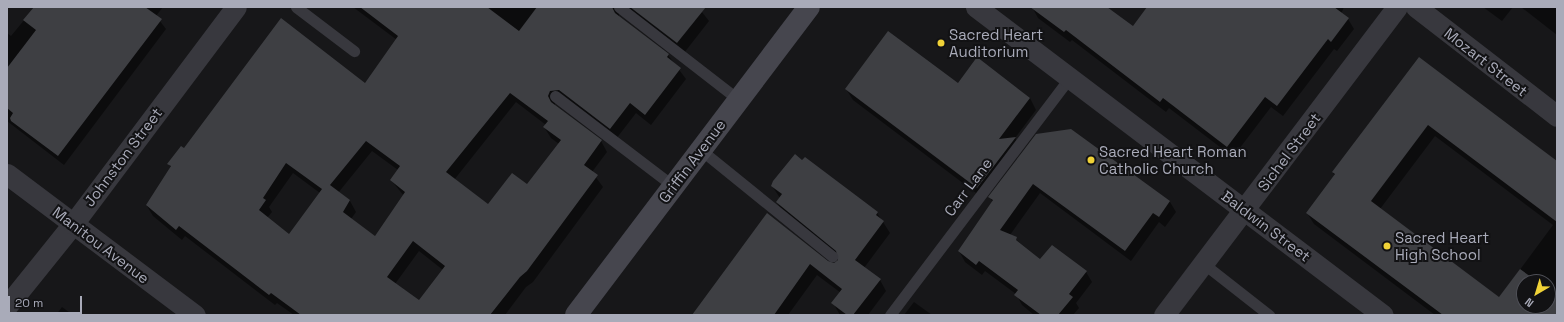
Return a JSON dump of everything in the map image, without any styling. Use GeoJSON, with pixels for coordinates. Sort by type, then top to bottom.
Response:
{"type":"FeatureCollection","features":[{"type":"Feature","properties":{"kind":"main road","name":"Griffin Avenue"},"geometry":{"type":"LineString","coordinates":[[576,315],[809,7]]}},
{"type":"Feature","properties":{"kind":"street","name":"Johnston Street"},"geometry":{"type":"LineString","coordinates":[[7,306],[73,224],[236,7]]}},
{"type":"Feature","properties":{"kind":"street","name":"Baldwin Street"},"geometry":{"type":"LineString","coordinates":[[976,7],[1383,315]]}},
{"type":"Feature","properties":{"kind":"street","name":"Sichel Street"},"geometry":{"type":"LineString","coordinates":[[1164,315],[1245,210],[1397,7]]}},
{"type":"Feature","properties":{"kind":"street","name":"Mozart Street"},"geometry":{"type":"LineString","coordinates":[[1416,7],[1557,116]]}},
{"type":"Feature","properties":{"kind":"street","name":"Manitou Avenue"},"geometry":{"type":"LineString","coordinates":[[7,174],[195,315]]}},
{"type":"Feature","properties":{"kind":"lane"},"geometry":{"type":"LineString","coordinates":[[296,7],[354,51]]}},
{"type":"Feature","properties":{"kind":"lane"},"geometry":{"type":"LineString","coordinates":[[619,7],[739,100]]}},
{"type":"Feature","properties":{"kind":"lane","name":"Carr Lane"},"geometry":{"type":"LineString","coordinates":[[890,315],[1070,77]]}},
{"type":"Feature","properties":{"kind":"lane"},"geometry":{"type":"LineString","coordinates":[[555,96],[673,186]]}},
{"type":"Feature","properties":{"kind":"lane"},"geometry":{"type":"LineString","coordinates":[[701,150],[832,256]]}},
{"type":"Feature","properties":{"kind":"lane"},"geometry":{"type":"LineString","coordinates":[[1204,264],[1269,315]]}},
{"type":"Feature","properties":{"kind":"building"},"geometry":{"type":"Polygon","coordinates":[[[34,7],[145,7],[162,19],[58,156],[11,121],[10,118],[13,113],[7,108],[7,68],[36,30],[23,20],[34,7]]]}},
{"type":"Feature","properties":{"kind":"building"},"geometry":{"type":"Polygon","coordinates":[[[360,7],[487,7],[519,31],[537,7],[612,7],[615,13],[669,54],[667,57],[681,68],[645,115],[630,103],[610,129],[559,90],[550,91],[548,96],[551,102],[602,140],[584,165],[598,175],[527,271],[520,277],[490,315],[301,315],[271,293],[269,295],[179,226],[176,230],[146,205],[171,166],[167,164],[181,146],[184,148],[281,18],[365,83],[398,36],[360,7]],[[510,93],[446,172],[488,204],[512,173],[527,184],[561,140],[543,127],[548,121],[510,93]],[[366,141],[330,185],[350,200],[343,212],[375,236],[405,192],[390,180],[400,166],[366,141]],[[286,163],[263,198],[266,200],[259,210],[289,234],[322,189],[286,163]],[[413,241],[387,277],[419,300],[445,266],[413,241]]]}},
{"type":"Feature","properties":{"kind":"building"},"geometry":{"type":"Polygon","coordinates":[[[630,7],[706,7],[677,43],[630,7]]]}},
{"type":"Feature","properties":{"kind":"building"},"geometry":{"type":"Polygon","coordinates":[[[1030,7],[1107,7],[1133,26],[1147,7],[1334,7],[1349,18],[1331,42],[1328,39],[1277,106],[1265,97],[1227,147],[1163,98],[1160,102],[1066,30],[1064,32],[1030,7]]]}},
{"type":"Feature","properties":{"kind":"building"},"geometry":{"type":"Polygon","coordinates":[[[888,31],[958,83],[977,57],[1030,98],[999,139],[1016,137],[977,188],[845,89],[888,31]]]}},
{"type":"Feature","properties":{"kind":"building"},"geometry":{"type":"Polygon","coordinates":[[[1419,57],[1557,161],[1557,222],[1428,125],[1371,201],[1499,297],[1516,274],[1516,314],[1556,314],[1556,296],[1557,315],[1443,315],[1306,213],[1335,174],[1332,172],[1419,57]]]}},
{"type":"Feature","properties":{"kind":"building"},"geometry":{"type":"Polygon","coordinates":[[[1071,129],[1170,201],[1159,217],[1153,213],[1125,251],[1033,184],[1000,230],[1017,237],[1016,240],[1040,259],[1052,245],[1087,271],[1069,294],[1073,297],[1058,315],[1041,315],[1014,295],[1018,290],[979,261],[976,265],[958,251],[993,200],[988,197],[1036,134],[1071,129]]]}},
{"type":"Feature","properties":{"kind":"building"},"geometry":{"type":"Polygon","coordinates":[[[795,154],[802,160],[805,157],[878,212],[876,215],[884,221],[855,260],[881,279],[853,315],[847,315],[831,303],[842,289],[810,264],[774,315],[692,315],[767,213],[828,261],[834,263],[838,260],[836,251],[776,202],[782,194],[771,186],[773,181],[795,154]]]}},
{"type":"Feature","properties":{"kind":"building"},"geometry":{"type":"Polygon","coordinates":[[[1520,269],[1527,274],[1516,274],[1520,269]]]}},
{"type":"Feature","properties":{"kind":"place","name":"Sacred Heart Auditorium"},"geometry":{"type":"Point","coordinates":[941,43]}},
{"type":"Feature","properties":{"kind":"place","name":"Sacred Heart Roman Catholic Church"},"geometry":{"type":"Point","coordinates":[1091,160]}},
{"type":"Feature","properties":{"kind":"place","name":"Sacred Heart High School"},"geometry":{"type":"Point","coordinates":[1387,246]}}]}
